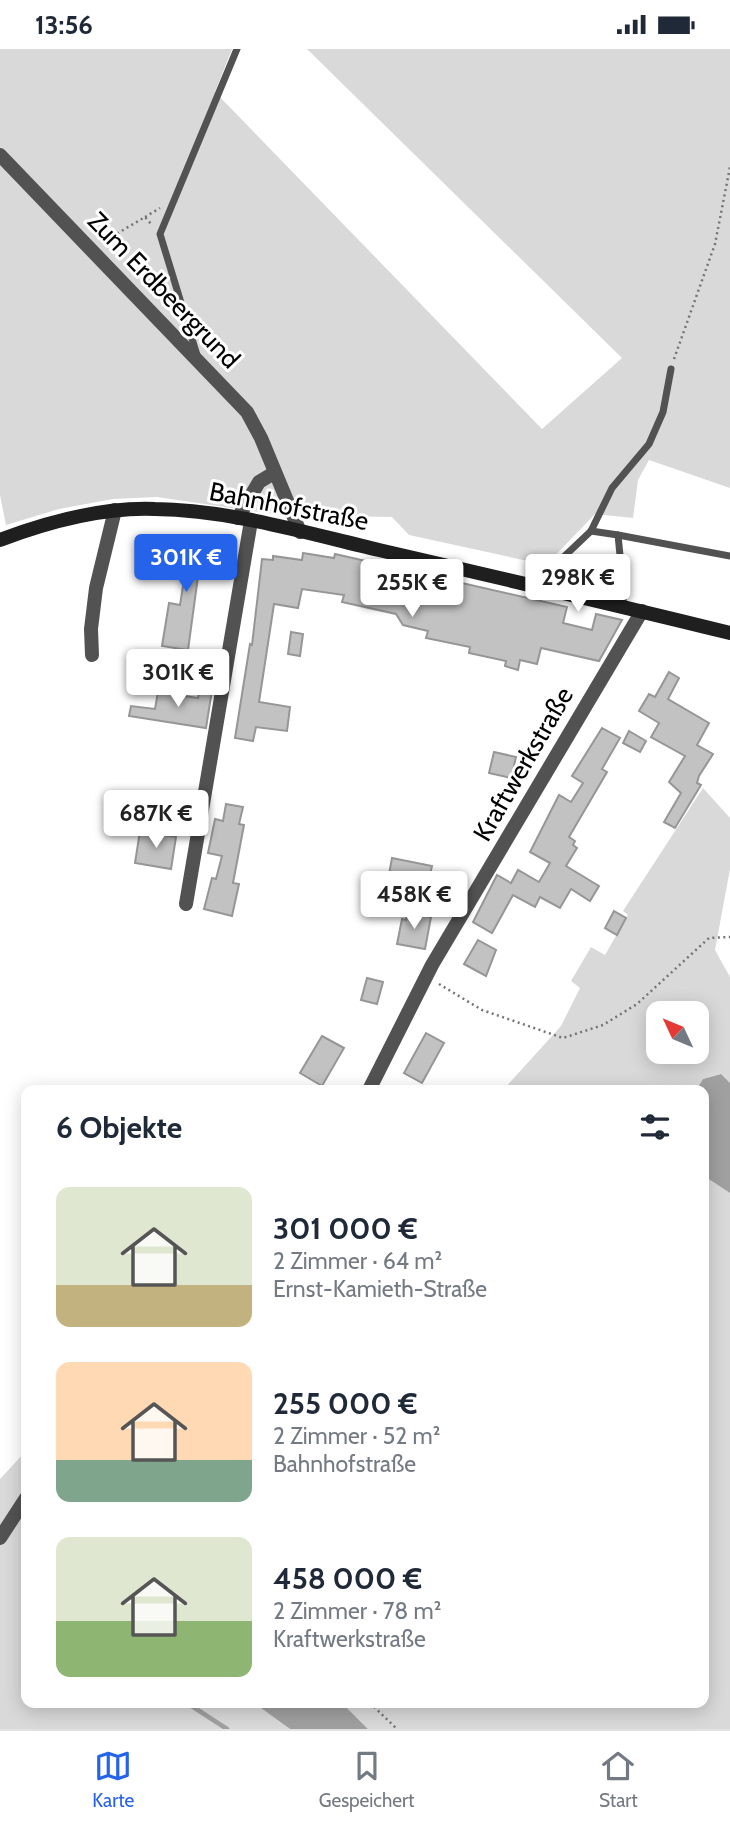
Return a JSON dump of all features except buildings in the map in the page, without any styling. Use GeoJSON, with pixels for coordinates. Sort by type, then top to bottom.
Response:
{"type":"FeatureCollection","features":[{"type":"Feature","properties":{"kind":"main road","name":"Bahnhofstraße"},"geometry":{"type":"LineString","coordinates":[[0,539],[55,522],[115,510],[175,510],[300,531],[730,633]]}},
{"type":"Feature","properties":{"kind":"street","name":"Zum Erdbeergrund"},"geometry":{"type":"LineString","coordinates":[[0,155],[247,412],[261,438],[300,531]]}},
{"type":"Feature","properties":{"kind":"street"},"geometry":{"type":"LineString","coordinates":[[186,904],[244,520],[259,482],[274,473]]}},
{"type":"Feature","properties":{"kind":"street"},"geometry":{"type":"LineString","coordinates":[[92,655],[94,597],[115,510]]}},
{"type":"Feature","properties":{"kind":"street","name":"Kraftwerkstraße"},"geometry":{"type":"LineString","coordinates":[[372,1085],[426,977],[642,611]]}},
{"type":"Feature","properties":{"kind":"street"},"geometry":{"type":"LineString","coordinates":[[0,1538],[21,1506]]}},
{"type":"Feature","properties":{"kind":"lane"},"geometry":{"type":"LineString","coordinates":[[200,366],[160,234],[237,49]]}},
{"type":"Feature","properties":{"kind":"lane"},"geometry":{"type":"LineString","coordinates":[[543,587],[552,568],[591,531],[612,488],[649,444],[663,412],[671,369]]}},
{"type":"Feature","properties":{"kind":"lane"},"geometry":{"type":"LineString","coordinates":[[591,531],[730,556]]}},
{"type":"Feature","properties":{"kind":"lane"},"geometry":{"type":"LineString","coordinates":[[618,535],[624,596],[622,606]]}},
{"type":"Feature","properties":{"kind":"path"},"geometry":{"type":"LineString","coordinates":[[671,369],[715,244],[730,167]]}},
{"type":"Feature","properties":{"kind":"path"},"geometry":{"type":"LineString","coordinates":[[91,250],[145,217],[160,234]]}},
{"type":"Feature","properties":{"kind":"path"},"geometry":{"type":"LineString","coordinates":[[426,977],[482,1010],[563,1038],[603,1025],[637,1004],[709,938],[730,937]]}},
{"type":"Feature","properties":{"kind":"path"},"geometry":{"type":"LineString","coordinates":[[375,1708],[397,1729]]}},
{"type":"Feature","properties":{"kind":"shaded area"},"geometry":{"type":"Polygon","coordinates":[[[0,49],[232,49],[215,92],[542,429],[622,358],[307,49],[730,49],[730,488],[649,460],[638,480],[633,518],[595,514],[546,565],[409,535],[392,517],[279,515],[157,497],[113,499],[59,509],[6,525],[0,495],[0,49]]]}},
{"type":"Feature","properties":{"kind":"shaded area"},"geometry":{"type":"Polygon","coordinates":[[[703,788],[730,818],[730,869],[715,950],[730,977],[730,1083],[720,1074],[703,1079],[699,1085],[508,1085],[561,1026],[580,988],[571,981],[591,947],[605,955],[628,915],[623,911],[703,788]]]}},
{"type":"Feature","properties":{"kind":"shaded area"},"geometry":{"type":"Polygon","coordinates":[[[721,1074],[730,1083],[730,1193],[709,1179],[709,1085],[699,1085],[703,1079],[721,1074]]]}},
{"type":"Feature","properties":{"kind":"shaded area"},"geometry":{"type":"Polygon","coordinates":[[[709,1179],[730,1193],[730,1729],[368,1729],[347,1708],[709,1708],[709,1179]]]}},
{"type":"Feature","properties":{"kind":"shaded area"},"geometry":{"type":"Polygon","coordinates":[[[21,1456],[21,1708],[261,1708],[290,1729],[0,1729],[0,1479],[21,1456]]]}},
{"type":"Feature","properties":{"kind":"shaded area"},"geometry":{"type":"Polygon","coordinates":[[[261,1708],[347,1708],[368,1729],[290,1729],[261,1708]]]}},
{"type":"Feature","properties":{"kind":"waterway"},"geometry":{"type":"LineString","coordinates":[[195,1708],[227,1729]]}}]}
